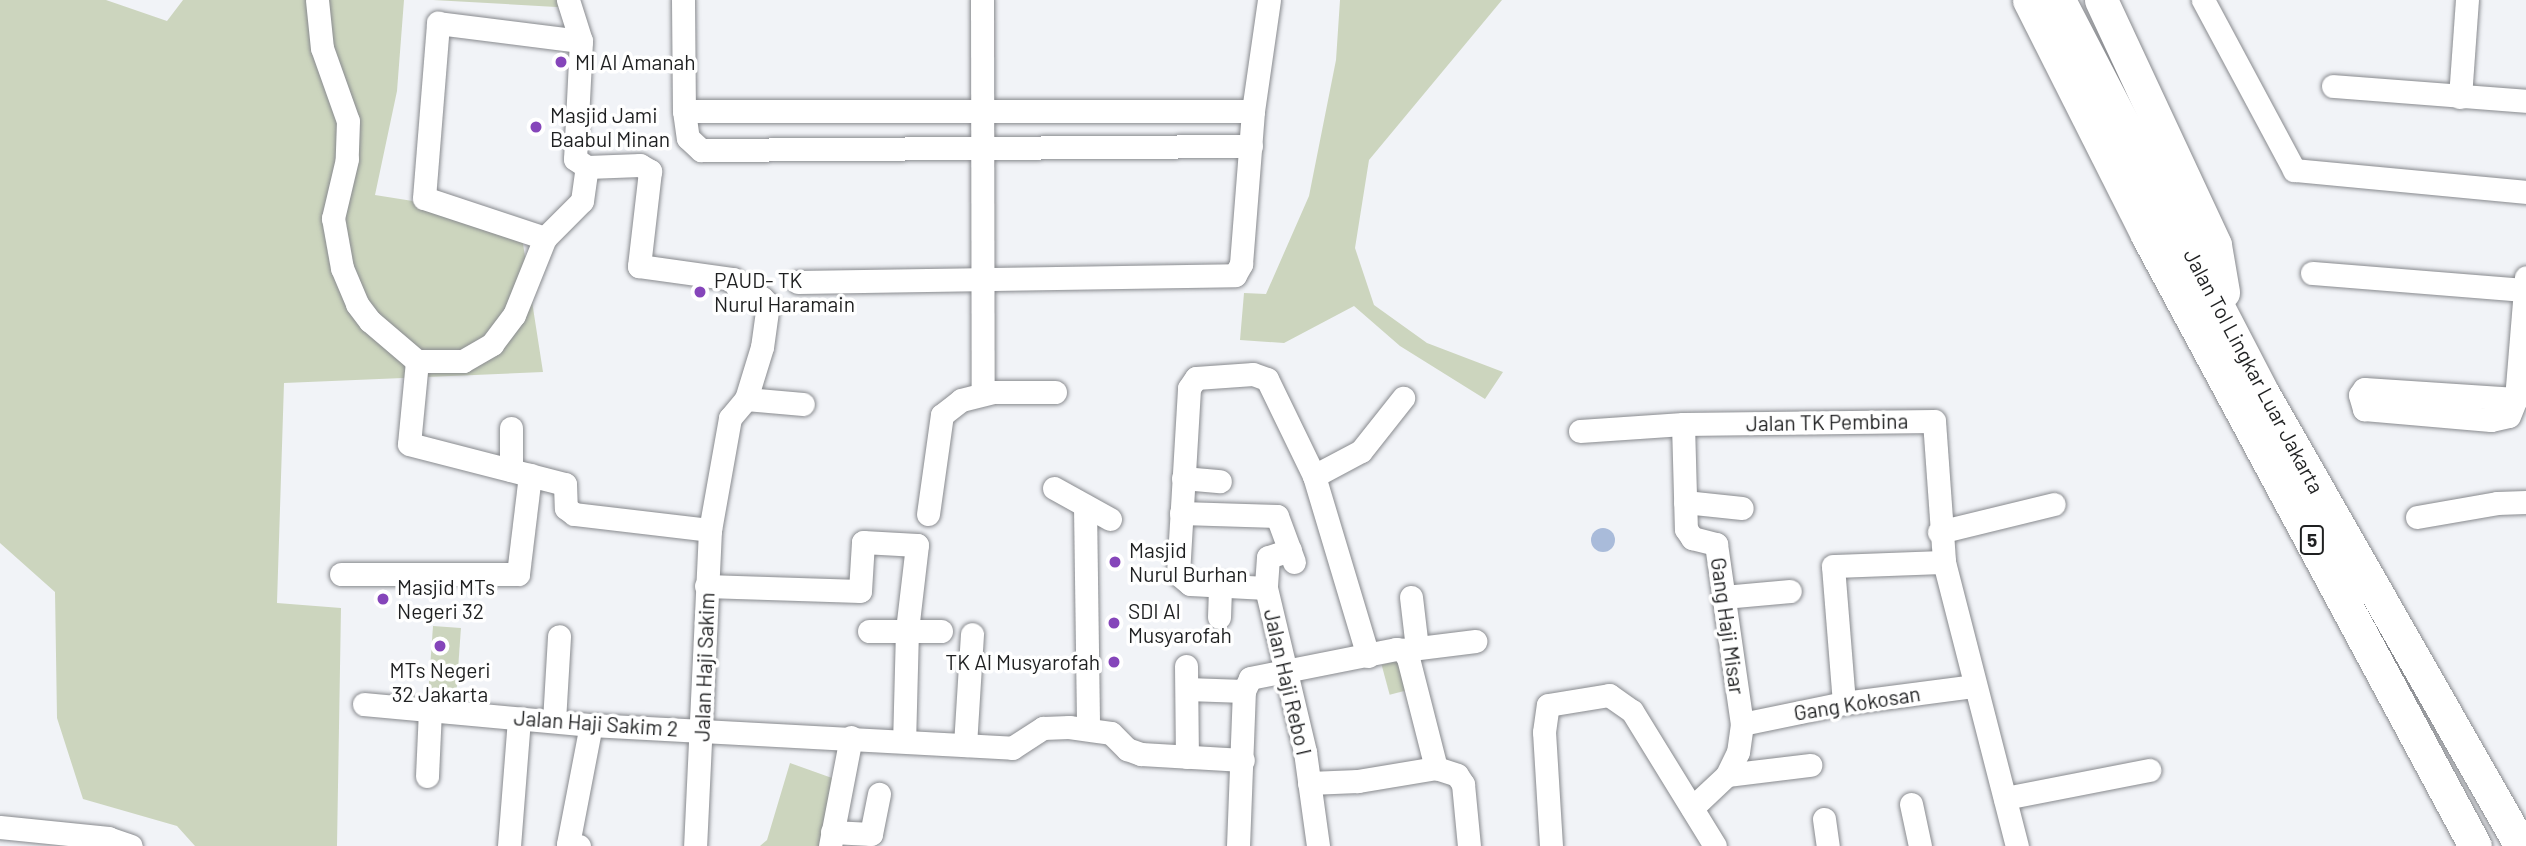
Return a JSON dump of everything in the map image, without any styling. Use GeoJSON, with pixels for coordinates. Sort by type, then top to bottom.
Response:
{"type":"FeatureCollection","features":[{"type":"Feature","properties":{"kind":"highway"},"geometry":{"type":"LineString","coordinates":[[2007,0],[2062,66]]}},
{"type":"Feature","properties":{"kind":"highway","name":"Jalan Tol Lingkar Luar Jakarta"},"geometry":{"type":"LineString","coordinates":[[2029,0],[2154,247],[2475,846]]}},
{"type":"Feature","properties":{"kind":"highway","name":"Jalan Tol Lingkar Luar Jakarta"},"geometry":{"type":"LineString","coordinates":[[2059,0],[2261,390],[2521,846]]}},
{"type":"Feature","properties":{"kind":"highway"},"geometry":{"type":"LineString","coordinates":[[2077,0],[2121,97],[2255,348],[2261,390]]}},
{"type":"Feature","properties":{"kind":"highway"},"geometry":{"type":"LineString","coordinates":[[2101,0],[2215,245],[2223,292]]}},
{"type":"Feature","properties":{"kind":"street"},"geometry":{"type":"LineString","coordinates":[[317,0],[322,48],[348,121],[347,159],[333,218],[342,268],[357,303],[370,321],[417,361],[463,361],[492,344],[514,315],[544,238],[582,201],[587,167],[575,159],[580,41],[568,0]]}},
{"type":"Feature","properties":{"kind":"street"},"geometry":{"type":"LineString","coordinates":[[683,0],[684,111],[688,138],[701,150],[983,145],[1251,146]]}},
{"type":"Feature","properties":{"kind":"street"},"geometry":{"type":"LineString","coordinates":[[982,0],[983,394]]}},
{"type":"Feature","properties":{"kind":"street"},"geometry":{"type":"LineString","coordinates":[[798,282],[1235,275],[1241,264],[1253,111],[1269,0]]}},
{"type":"Feature","properties":{"kind":"street"},"geometry":{"type":"LineString","coordinates":[[2203,0],[2294,170],[2526,192]]}},
{"type":"Feature","properties":{"kind":"street"},"geometry":{"type":"LineString","coordinates":[[2460,97],[2466,0]]}},
{"type":"Feature","properties":{"kind":"street"},"geometry":{"type":"LineString","coordinates":[[544,238],[424,198],[438,23],[580,41]]}},
{"type":"Feature","properties":{"kind":"street"},"geometry":{"type":"LineString","coordinates":[[2333,86],[2526,101]]}},
{"type":"Feature","properties":{"kind":"street"},"geometry":{"type":"LineString","coordinates":[[684,111],[982,108],[1253,111]]}},
{"type":"Feature","properties":{"kind":"street","name":"Jalan Haji Sakim"},"geometry":{"type":"LineString","coordinates":[[587,167],[640,165],[650,171],[636,260],[641,270],[733,279],[741,295],[767,300],[762,347],[746,399],[730,418],[710,530],[695,846]]}},
{"type":"Feature","properties":{"kind":"street"},"geometry":{"type":"LineString","coordinates":[[2312,273],[2525,283],[2516,399],[2509,416],[2491,420],[2364,409],[2360,395],[2364,389],[2516,399]]}},
{"type":"Feature","properties":{"kind":"street"},"geometry":{"type":"LineString","coordinates":[[417,361],[409,444],[565,484],[566,508],[574,514],[710,530]]}},
{"type":"Feature","properties":{"kind":"street"},"geometry":{"type":"LineString","coordinates":[[1266,588],[1268,557],[1292,556],[1277,516],[1181,513],[1189,388],[1196,379],[1208,375],[1253,374],[1267,379],[1314,476],[1368,656]]}},
{"type":"Feature","properties":{"kind":"street"},"geometry":{"type":"LineString","coordinates":[[928,514],[943,415],[961,400],[983,394],[1055,392]]}},
{"type":"Feature","properties":{"kind":"street"},"geometry":{"type":"LineString","coordinates":[[1314,476],[1361,451],[1403,398]]}},
{"type":"Feature","properties":{"kind":"street"},"geometry":{"type":"LineString","coordinates":[[746,399],[803,404]]}},
{"type":"Feature","properties":{"kind":"street","name":"Jalan TK Pembina"},"geometry":{"type":"LineString","coordinates":[[1580,431],[1683,424],[1934,421],[1939,532],[1944,562],[1973,686],[2017,846]]}},
{"type":"Feature","properties":{"kind":"street","name":"Gang Haji Misar"},"geometry":{"type":"LineString","coordinates":[[1683,424],[1688,535],[1716,544],[1742,724],[1738,752],[1727,775]]}},
{"type":"Feature","properties":{"kind":"street"},"geometry":{"type":"LineString","coordinates":[[341,574],[518,575],[520,472],[511,428]]}},
{"type":"Feature","properties":{"kind":"street"},"geometry":{"type":"LineString","coordinates":[[1183,478],[1220,481]]}},
{"type":"Feature","properties":{"kind":"street"},"geometry":{"type":"LineString","coordinates":[[1054,488],[1110,519]]}},
{"type":"Feature","properties":{"kind":"street"},"geometry":{"type":"LineString","coordinates":[[1685,502],[1742,508]]}},
{"type":"Feature","properties":{"kind":"street"},"geometry":{"type":"LineString","coordinates":[[2417,517],[2497,503],[2526,502]]}},
{"type":"Feature","properties":{"kind":"street"},"geometry":{"type":"LineString","coordinates":[[1939,532],[2054,504]]}},
{"type":"Feature","properties":{"kind":"street"},"geometry":{"type":"LineString","coordinates":[[1085,506],[1088,729]]}},
{"type":"Feature","properties":{"kind":"street","name":"Jalan Haji Rebo I"},"geometry":{"type":"LineString","coordinates":[[1181,513],[1181,578],[1190,584],[1266,588],[1309,783],[1318,846]]}},
{"type":"Feature","properties":{"kind":"street"},"geometry":{"type":"LineString","coordinates":[[706,586],[860,591],[863,542],[917,545],[907,630],[904,741]]}},
{"type":"Feature","properties":{"kind":"street"},"geometry":{"type":"LineString","coordinates":[[1844,703],[1833,566],[1944,562]]}},
{"type":"Feature","properties":{"kind":"street"},"geometry":{"type":"LineString","coordinates":[[1219,617],[1220,584]]}},
{"type":"Feature","properties":{"kind":"street"},"geometry":{"type":"LineString","coordinates":[[1724,597],[1790,591]]}},
{"type":"Feature","properties":{"kind":"street"},"geometry":{"type":"LineString","coordinates":[[1411,597],[1410,652],[1436,768]]}},
{"type":"Feature","properties":{"kind":"street"},"geometry":{"type":"LineString","coordinates":[[869,631],[942,631]]}},
{"type":"Feature","properties":{"kind":"street"},"geometry":{"type":"LineString","coordinates":[[965,745],[972,634]]}},
{"type":"Feature","properties":{"kind":"street"},"geometry":{"type":"LineString","coordinates":[[554,721],[559,636]]}},
{"type":"Feature","properties":{"kind":"street"},"geometry":{"type":"LineString","coordinates":[[1238,846],[1244,691],[1250,678],[1368,656],[1475,641]]}},
{"type":"Feature","properties":{"kind":"street"},"geometry":{"type":"LineString","coordinates":[[1187,757],[1186,678],[1244,691]]}},
{"type":"Feature","properties":{"kind":"street","name":"Gang Kokosan"},"geometry":{"type":"LineString","coordinates":[[1742,724],[1844,703],[1973,686]]}},
{"type":"Feature","properties":{"kind":"street"},"geometry":{"type":"LineString","coordinates":[[1551,846],[1544,732],[1548,705],[1616,697],[1632,711],[1714,846]]}},
{"type":"Feature","properties":{"kind":"street","name":"Jalan Haji Sakim 2"},"geometry":{"type":"LineString","coordinates":[[364,704],[591,725],[850,737],[1012,748],[1043,728],[1088,729],[1111,733],[1134,752],[1243,761]]}},
{"type":"Feature","properties":{"kind":"street"},"geometry":{"type":"LineString","coordinates":[[427,776],[430,710]]}},
{"type":"Feature","properties":{"kind":"street"},"geometry":{"type":"LineString","coordinates":[[509,846],[519,718]]}},
{"type":"Feature","properties":{"kind":"street"},"geometry":{"type":"LineString","coordinates":[[579,846],[568,844],[591,725]]}},
{"type":"Feature","properties":{"kind":"street"},"geometry":{"type":"LineString","coordinates":[[850,737],[831,839],[871,834],[879,794]]}},
{"type":"Feature","properties":{"kind":"street"},"geometry":{"type":"LineString","coordinates":[[1692,808],[1727,775],[1810,765]]}},
{"type":"Feature","properties":{"kind":"street"},"geometry":{"type":"LineString","coordinates":[[1309,783],[1358,781],[1436,768],[1457,775],[1463,784],[1469,846]]}},
{"type":"Feature","properties":{"kind":"street"},"geometry":{"type":"LineString","coordinates":[[2006,799],[2150,770]]}},
{"type":"Feature","properties":{"kind":"street"},"geometry":{"type":"LineString","coordinates":[[1912,804],[1920,846]]}},
{"type":"Feature","properties":{"kind":"street"},"geometry":{"type":"LineString","coordinates":[[1824,819],[1828,846]]}},
{"type":"Feature","properties":{"kind":"street"},"geometry":{"type":"LineString","coordinates":[[0,827],[60,839],[127,845]]}},
{"type":"Feature","properties":{"kind":"green space"},"geometry":{"type":"Polygon","coordinates":[[[0,0],[106,0],[167,21],[183,0],[404,0],[397,91],[375,195],[519,218],[543,372],[284,383],[277,603],[341,608],[337,846],[195,846],[177,826],[83,799],[57,718],[55,592],[0,543],[0,0]]]}},
{"type":"Feature","properties":{"kind":"green space"},"geometry":{"type":"Polygon","coordinates":[[[433,0],[574,0],[574,8],[433,0]]]}},
{"type":"Feature","properties":{"kind":"green space"},"geometry":{"type":"Polygon","coordinates":[[[1340,0],[1502,0],[1369,160],[1355,248],[1374,305],[1427,343],[1503,372],[1485,399],[1400,346],[1354,306],[1284,343],[1240,340],[1244,293],[1266,294],[1309,196],[1336,60],[1340,0]]]}},
{"type":"Feature","properties":{"kind":"green space"},"geometry":{"type":"Polygon","coordinates":[[[433,626],[461,628],[457,691],[429,689],[433,626]]]}},
{"type":"Feature","properties":{"kind":"green space"},"geometry":{"type":"Polygon","coordinates":[[[1400,660],[1408,690],[1390,695],[1382,665],[1400,660]]]}},
{"type":"Feature","properties":{"kind":"green space"},"geometry":{"type":"Polygon","coordinates":[[[790,763],[846,783],[828,846],[760,846],[767,840],[790,763]]]}},
{"type":"Feature","properties":{"kind":"water"},"geometry":{"type":"Polygon","coordinates":[[[1603,528],[1614,535],[1615,540],[1608,551],[1603,552],[1592,545],[1591,540],[1598,529],[1603,528]]]}},
{"type":"Feature","properties":{"kind":"place","name":"MI Al Amanah"},"geometry":{"type":"Point","coordinates":[561,62]}},
{"type":"Feature","properties":{"kind":"place","name":"Masjid Jami Baabul Minan"},"geometry":{"type":"Point","coordinates":[536,127]}},
{"type":"Feature","properties":{"kind":"place","name":"PAUD- TK Nurul Haramain"},"geometry":{"type":"Point","coordinates":[700,292]}},
{"type":"Feature","properties":{"kind":"place","name":"Masjid Nurul Burhan"},"geometry":{"type":"Point","coordinates":[1115,562]}},
{"type":"Feature","properties":{"kind":"place","name":"Masjid MTs Negeri 32"},"geometry":{"type":"Point","coordinates":[383,599]}},
{"type":"Feature","properties":{"kind":"place","name":"SDI Al Musyarofah"},"geometry":{"type":"Point","coordinates":[1114,623]}},
{"type":"Feature","properties":{"kind":"place","name":"MTs Negeri 32 Jakarta"},"geometry":{"type":"Point","coordinates":[440,646]}},
{"type":"Feature","properties":{"kind":"place","name":"TK Al Musyarofah"},"geometry":{"type":"Point","coordinates":[1114,662]}}]}
